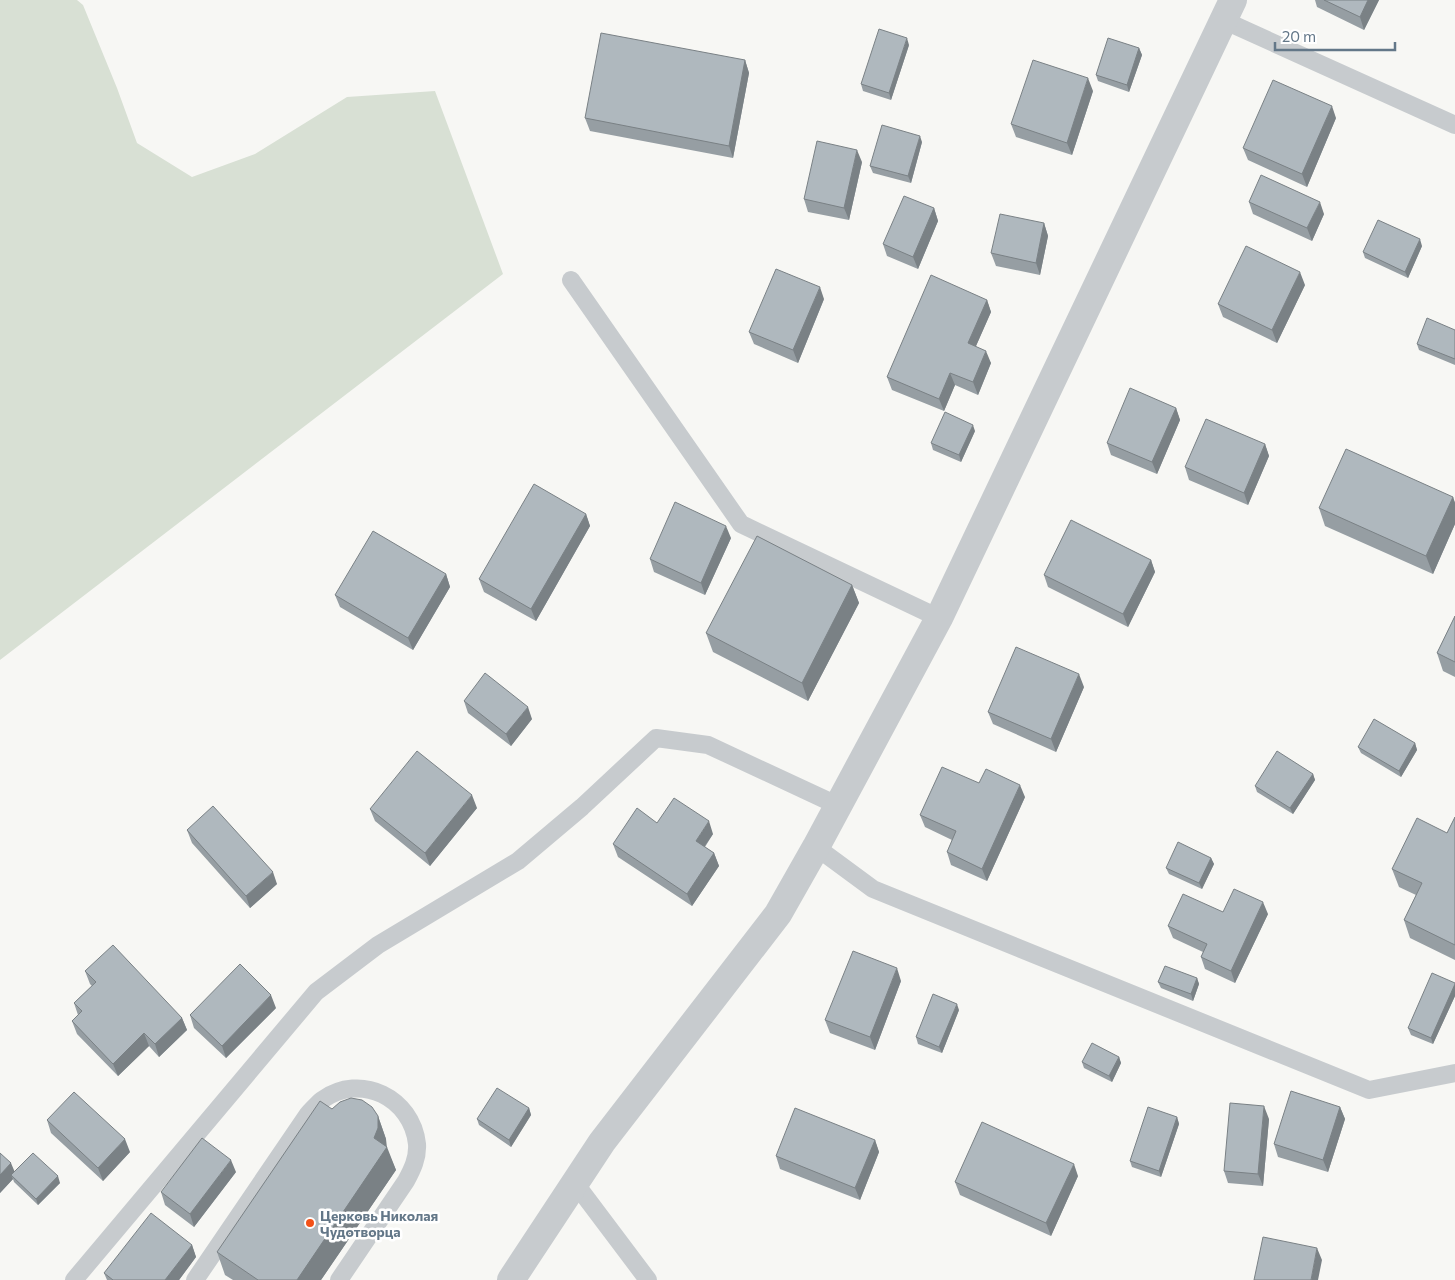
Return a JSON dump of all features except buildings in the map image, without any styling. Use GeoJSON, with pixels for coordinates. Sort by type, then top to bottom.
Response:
{"type":"FeatureCollection","features":[{"type":"Feature","properties":{"kind":"street"},"geometry":{"type":"LineString","coordinates":[[511,1280],[602,1142],[778,914],[816,848],[939,618],[1228,10]]}},
{"type":"Feature","properties":{"kind":"lane"},"geometry":{"type":"LineString","coordinates":[[1228,10],[1455,125]]}},
{"type":"Feature","properties":{"kind":"lane"},"geometry":{"type":"LineString","coordinates":[[571,280],[741,524],[939,618]]}},
{"type":"Feature","properties":{"kind":"lane"},"geometry":{"type":"LineString","coordinates":[[74,1280],[316,992],[378,945],[518,861],[582,807],[656,738],[708,745],[839,806]]}},
{"type":"Feature","properties":{"kind":"lane"},"geometry":{"type":"LineString","coordinates":[[816,848],[873,888],[1369,1090],[1455,1072]]}},
{"type":"Feature","properties":{"kind":"lane"},"geometry":{"type":"LineString","coordinates":[[195,1280],[308,1114],[321,1100],[337,1092],[356,1088],[374,1091],[391,1099],[404,1111],[414,1128],[417,1146],[414,1165],[406,1181],[339,1280]]}},
{"type":"Feature","properties":{"kind":"lane"},"geometry":{"type":"LineString","coordinates":[[575,1183],[648,1280]]}},
{"type":"Feature","properties":{"kind":"shaded area"},"geometry":{"type":"Polygon","coordinates":[[[0,0],[77,0],[83,5],[137,143],[192,177],[255,154],[347,97],[435,91],[503,274],[0,660],[0,0]]]}},
{"type":"Feature","properties":{"kind":"place","name":"Церковь Николая Чудотворца"},"geometry":{"type":"Point","coordinates":[310,1223]}}]}
